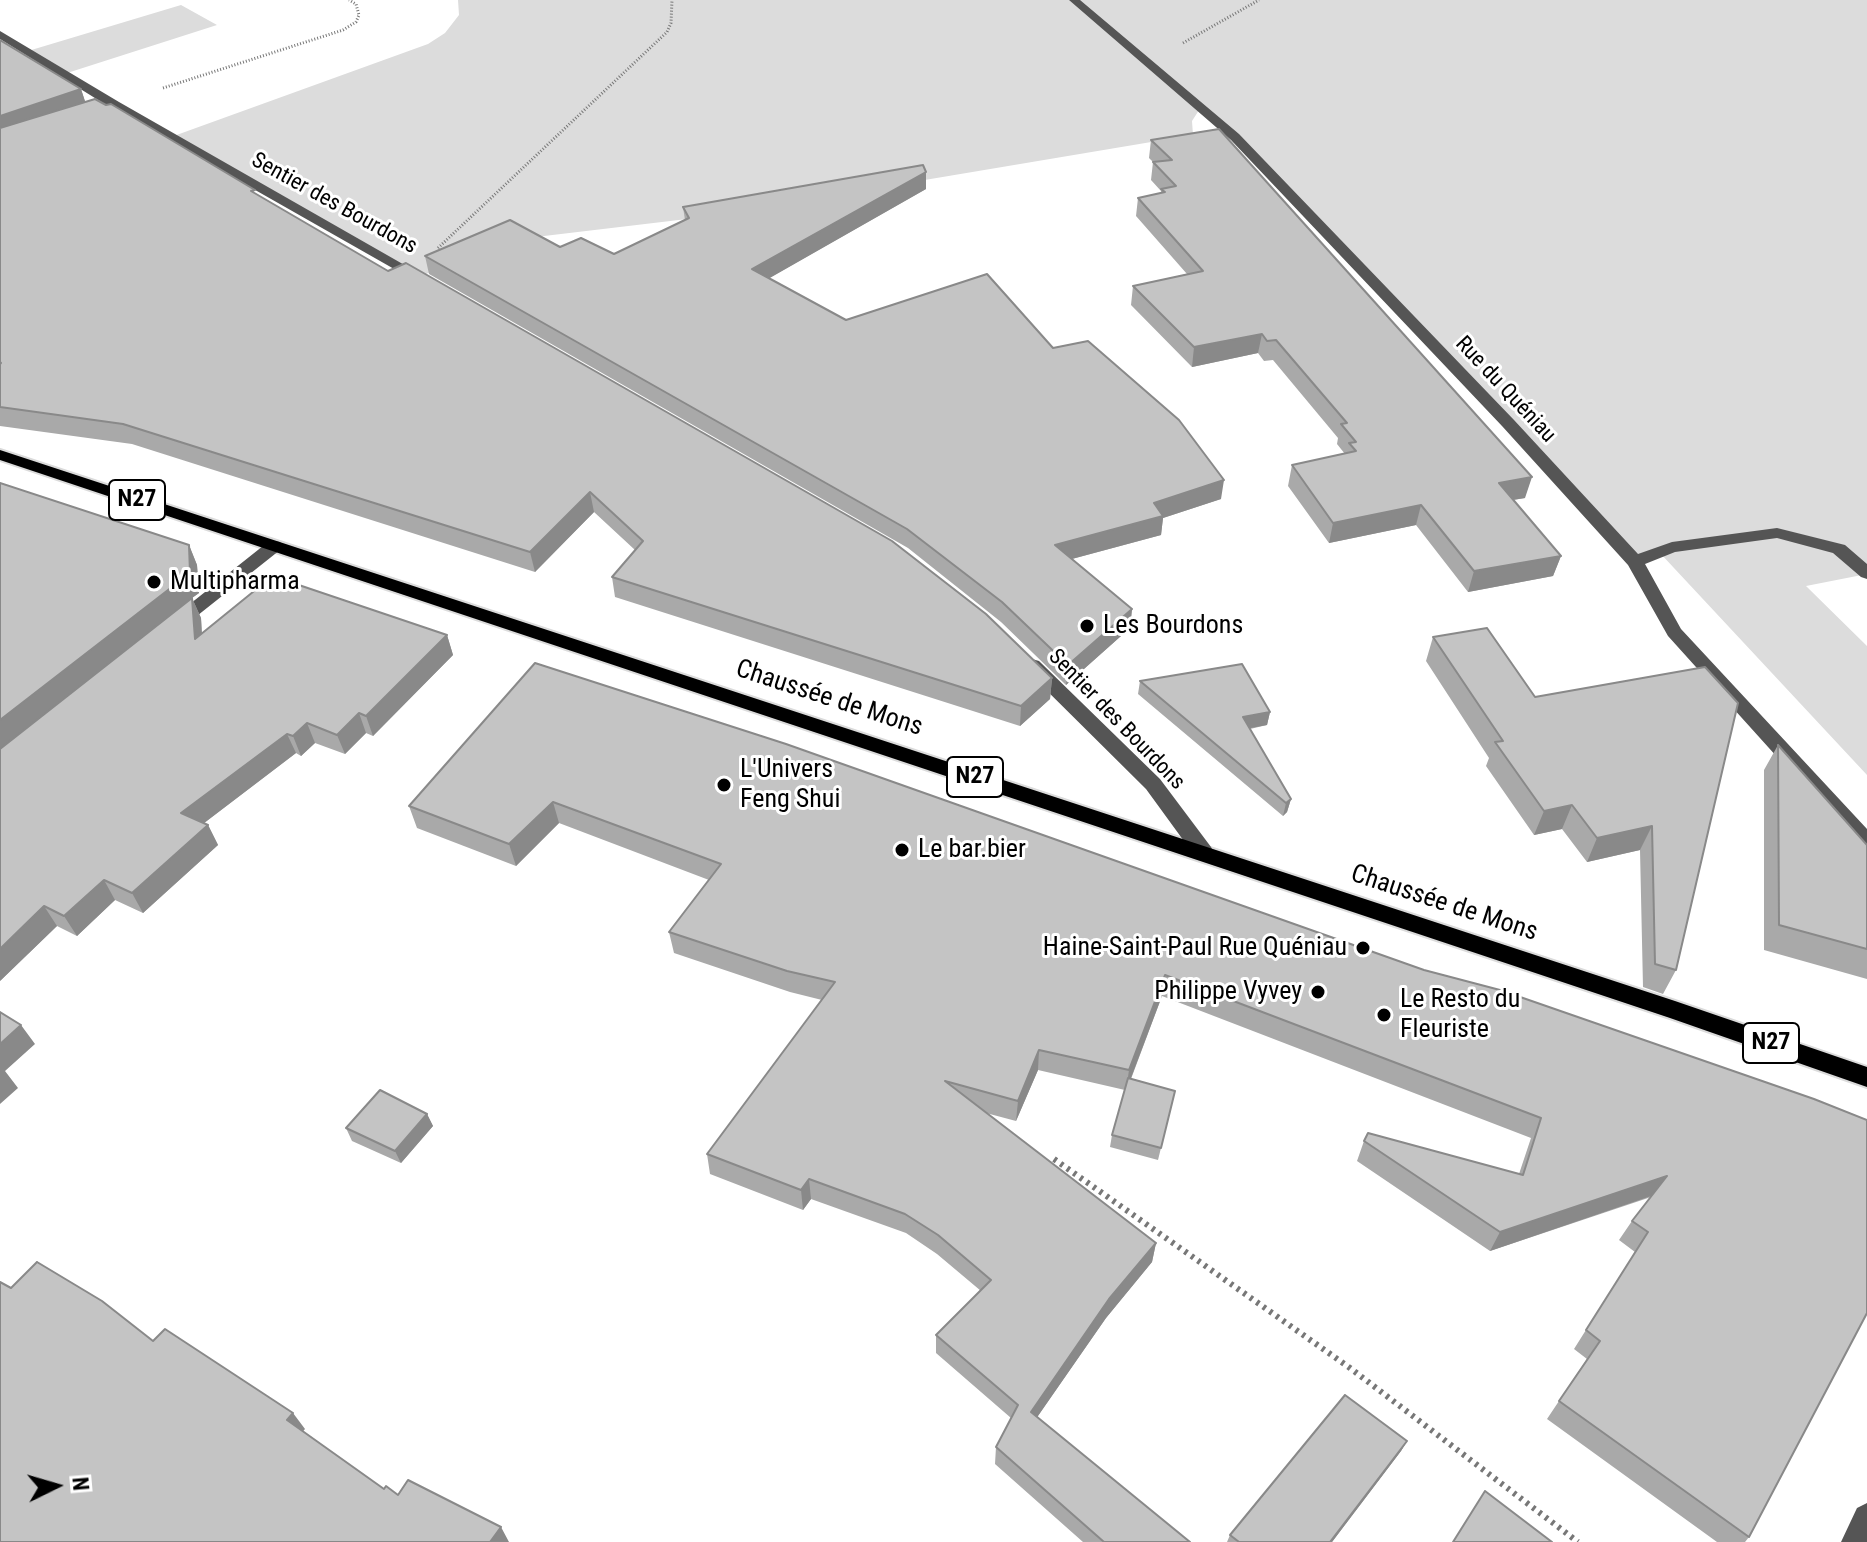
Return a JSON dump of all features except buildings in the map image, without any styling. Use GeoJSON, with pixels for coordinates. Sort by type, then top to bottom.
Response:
{"type":"FeatureCollection","features":[{"type":"Feature","properties":{"kind":"main road","name":"Chaussée de Mons"},"geometry":{"type":"LineString","coordinates":[[0,455],[1204,853],[1867,1077]]}},
{"type":"Feature","properties":{"kind":"street","name":"Rue du Quéniau"},"geometry":{"type":"LineString","coordinates":[[1074,0],[1235,137],[1635,562],[1674,632],[1867,843]]}},
{"type":"Feature","properties":{"kind":"street","name":"Sentier des Bourdons"},"geometry":{"type":"LineString","coordinates":[[0,34],[108,108],[433,285]]}},
{"type":"Feature","properties":{"kind":"street"},"geometry":{"type":"LineString","coordinates":[[1635,562],[1672,547],[1777,533],[1839,549],[1867,573]]}},
{"type":"Feature","properties":{"kind":"street"},"geometry":{"type":"LineString","coordinates":[[168,630],[274,546]]}},
{"type":"Feature","properties":{"kind":"street","name":"Sentier des Bourdons"},"geometry":{"type":"LineString","coordinates":[[1024,658],[1153,784],[1204,853]]}},
{"type":"Feature","properties":{"kind":"street"},"geometry":{"type":"LineString","coordinates":[[1856,1542],[1867,1518]]}},
{"type":"Feature","properties":{"kind":"path"},"geometry":{"type":"LineString","coordinates":[[108,108],[343,30],[356,22],[359,15],[356,4],[349,0]]}},
{"type":"Feature","properties":{"kind":"path"},"geometry":{"type":"LineString","coordinates":[[403,269],[448,240],[667,32],[671,23],[672,0]]}},
{"type":"Feature","properties":{"kind":"path"},"geometry":{"type":"LineString","coordinates":[[1148,62],[1259,0]]}},
{"type":"Feature","properties":{"kind":"path"},"geometry":{"type":"LineString","coordinates":[[1054,1159],[1350,1368],[1578,1542]]}},
{"type":"Feature","properties":{"kind":"shaded area"},"geometry":{"type":"Polygon","coordinates":[[[458,0],[1867,0],[1867,574],[1806,586],[1867,646],[1867,775],[1660,553],[1635,562],[1201,107],[1192,121],[1193,135],[704,217],[502,241],[419,277],[171,137],[428,44],[445,33],[459,15],[458,0]]]}},
{"type":"Feature","properties":{"kind":"shaded area"},"geometry":{"type":"Polygon","coordinates":[[[181,5],[217,25],[64,74],[28,51],[181,5]]]}},
{"type":"Feature","properties":{"kind":"place","name":"Multipharma"},"geometry":{"type":"Point","coordinates":[154,582]}},
{"type":"Feature","properties":{"kind":"place","name":"Les Bourdons"},"geometry":{"type":"Point","coordinates":[1087,626]}},
{"type":"Feature","properties":{"kind":"place","name":"L'Univers Feng Shui"},"geometry":{"type":"Point","coordinates":[724,785]}},
{"type":"Feature","properties":{"kind":"place","name":"Le bar.bier"},"geometry":{"type":"Point","coordinates":[902,850]}},
{"type":"Feature","properties":{"kind":"place","name":"Haine-Saint-Paul Rue Quéniau"},"geometry":{"type":"Point","coordinates":[1363,948]}},
{"type":"Feature","properties":{"kind":"place","name":"Philippe Vyvey"},"geometry":{"type":"Point","coordinates":[1318,992]}},
{"type":"Feature","properties":{"kind":"place","name":"Le Resto du Fleuriste"},"geometry":{"type":"Point","coordinates":[1384,1015]}}]}
